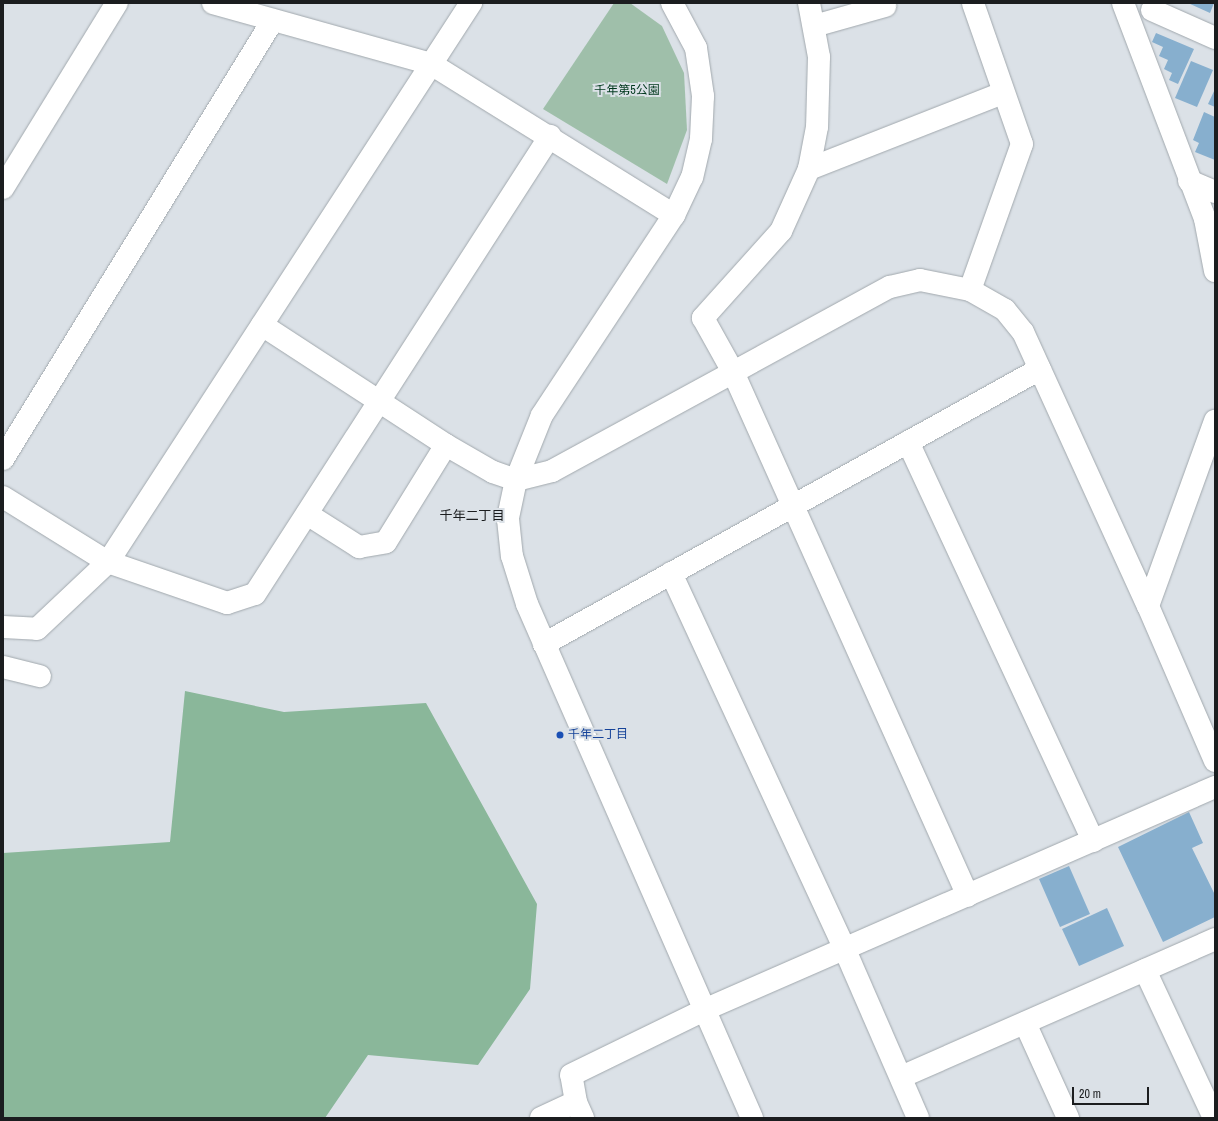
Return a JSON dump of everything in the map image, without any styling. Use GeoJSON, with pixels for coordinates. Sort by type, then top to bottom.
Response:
{"type":"FeatureCollection","features":[{"type":"Feature","properties":{"kind":"street"},"geometry":{"type":"LineString","coordinates":[[3,188],[118,3]]}},
{"type":"Feature","properties":{"kind":"street"},"geometry":{"type":"LineString","coordinates":[[212,3],[431,64],[550,136],[674,215]]}},
{"type":"Feature","properties":{"kind":"street"},"geometry":{"type":"LineString","coordinates":[[3,627],[37,629],[108,562],[471,3]]}},
{"type":"Feature","properties":{"kind":"street"},"geometry":{"type":"LineString","coordinates":[[672,3],[696,48],[703,96],[702,139],[692,177],[674,215],[542,415],[516,480],[508,519],[512,556],[526,604],[752,1118]]}},
{"type":"Feature","properties":{"kind":"street"},"geometry":{"type":"LineString","coordinates":[[809,3],[819,57],[817,127],[809,169],[782,231],[703,318],[733,372],[794,505],[968,896]]}},
{"type":"Feature","properties":{"kind":"street"},"geometry":{"type":"LineString","coordinates":[[970,290],[1022,144],[1003,93],[973,3]]}},
{"type":"Feature","properties":{"kind":"street"},"geometry":{"type":"LineString","coordinates":[[814,26],[886,6]]}},
{"type":"Feature","properties":{"kind":"street"},"geometry":{"type":"LineString","coordinates":[[1215,38],[1154,6],[1125,8],[1204,219],[1215,271]]}},
{"type":"Feature","properties":{"kind":"street"},"geometry":{"type":"LineString","coordinates":[[3,460],[273,20]]}},
{"type":"Feature","properties":{"kind":"street"},"geometry":{"type":"LineString","coordinates":[[809,169],[1003,93]]}},
{"type":"Feature","properties":{"kind":"street"},"geometry":{"type":"LineString","coordinates":[[3,497],[108,562],[227,603],[255,594],[550,136]]}},
{"type":"Feature","properties":{"kind":"street"},"geometry":{"type":"LineString","coordinates":[[1189,180],[1215,192]]}},
{"type":"Feature","properties":{"kind":"street"},"geometry":{"type":"LineString","coordinates":[[262,325],[446,445],[494,472],[516,480],[552,471],[890,287],[920,280],[970,290],[1005,310],[1023,332],[1148,606],[1215,761]]}},
{"type":"Feature","properties":{"kind":"street"},"geometry":{"type":"LineString","coordinates":[[544,644],[1040,369]]}},
{"type":"Feature","properties":{"kind":"street"},"geometry":{"type":"LineString","coordinates":[[1148,606],[1215,421]]}},
{"type":"Feature","properties":{"kind":"street"},"geometry":{"type":"LineString","coordinates":[[908,442],[1093,841]]}},
{"type":"Feature","properties":{"kind":"street"},"geometry":{"type":"LineString","coordinates":[[307,514],[360,547],[386,542],[446,445]]}},
{"type":"Feature","properties":{"kind":"street"},"geometry":{"type":"LineString","coordinates":[[671,573],[845,950],[918,1118]]}},
{"type":"Feature","properties":{"kind":"street"},"geometry":{"type":"LineString","coordinates":[[3,667],[40,676]]}},
{"type":"Feature","properties":{"kind":"street"},"geometry":{"type":"LineString","coordinates":[[541,1118],[580,1110],[571,1075],[704,1010],[845,950],[1215,787]]}},
{"type":"Feature","properties":{"kind":"street"},"geometry":{"type":"LineString","coordinates":[[901,1077],[1215,940]]}},
{"type":"Feature","properties":{"kind":"street"},"geometry":{"type":"LineString","coordinates":[[1145,970],[1214,1118]]}},
{"type":"Feature","properties":{"kind":"street"},"geometry":{"type":"LineString","coordinates":[[1025,1023],[1068,1118]]}},
{"type":"Feature","properties":{"kind":"green space","name":"千年第5公園"},"geometry":{"type":"Polygon","coordinates":[[[614,3],[630,3],[662,26],[684,73],[687,130],[667,184],[543,109],[614,3]]]}},
{"type":"Feature","properties":{"kind":"green space"},"geometry":{"type":"Polygon","coordinates":[[[185,691],[284,712],[426,703],[537,904],[530,989],[478,1065],[368,1055],[325,1118],[3,1118],[3,853],[170,842],[185,691]]]}},
{"type":"Feature","properties":{"kind":"building"},"geometry":{"type":"Polygon","coordinates":[[[1188,3],[1214,3],[1210,13],[1188,3]]]}},
{"type":"Feature","properties":{"kind":"building"},"geometry":{"type":"Polygon","coordinates":[[[1156,33],[1194,49],[1178,84],[1169,80],[1172,73],[1164,69],[1168,60],[1159,56],[1163,47],[1152,42],[1156,33]]]}},
{"type":"Feature","properties":{"kind":"building"},"geometry":{"type":"Polygon","coordinates":[[[1191,61],[1213,70],[1197,107],[1175,98],[1191,61]]]}},
{"type":"Feature","properties":{"kind":"building"},"geometry":{"type":"Polygon","coordinates":[[[1215,89],[1215,107],[1208,104],[1215,89]]]}},
{"type":"Feature","properties":{"kind":"building"},"geometry":{"type":"Polygon","coordinates":[[[1204,112],[1215,117],[1215,160],[1195,152],[1199,143],[1193,140],[1204,112]]]}},
{"type":"Feature","properties":{"kind":"building"},"geometry":{"type":"Polygon","coordinates":[[[1189,812],[1203,843],[1192,848],[1215,895],[1215,917],[1163,942],[1118,847],[1189,812]]]}},
{"type":"Feature","properties":{"kind":"building"},"geometry":{"type":"Polygon","coordinates":[[[1069,866],[1090,914],[1060,927],[1039,879],[1069,866]]]}},
{"type":"Feature","properties":{"kind":"building"},"geometry":{"type":"Polygon","coordinates":[[[1107,908],[1124,946],[1079,966],[1062,929],[1107,908]]]}},
{"type":"Feature","properties":{"kind":"place","name":"千年二丁目"},"geometry":{"type":"Point","coordinates":[560,735]}},
{"type":"Feature","properties":{"kind":"district","name":"千年二丁目"},"geometry":{"type":"Point","coordinates":[472,516]}}]}
